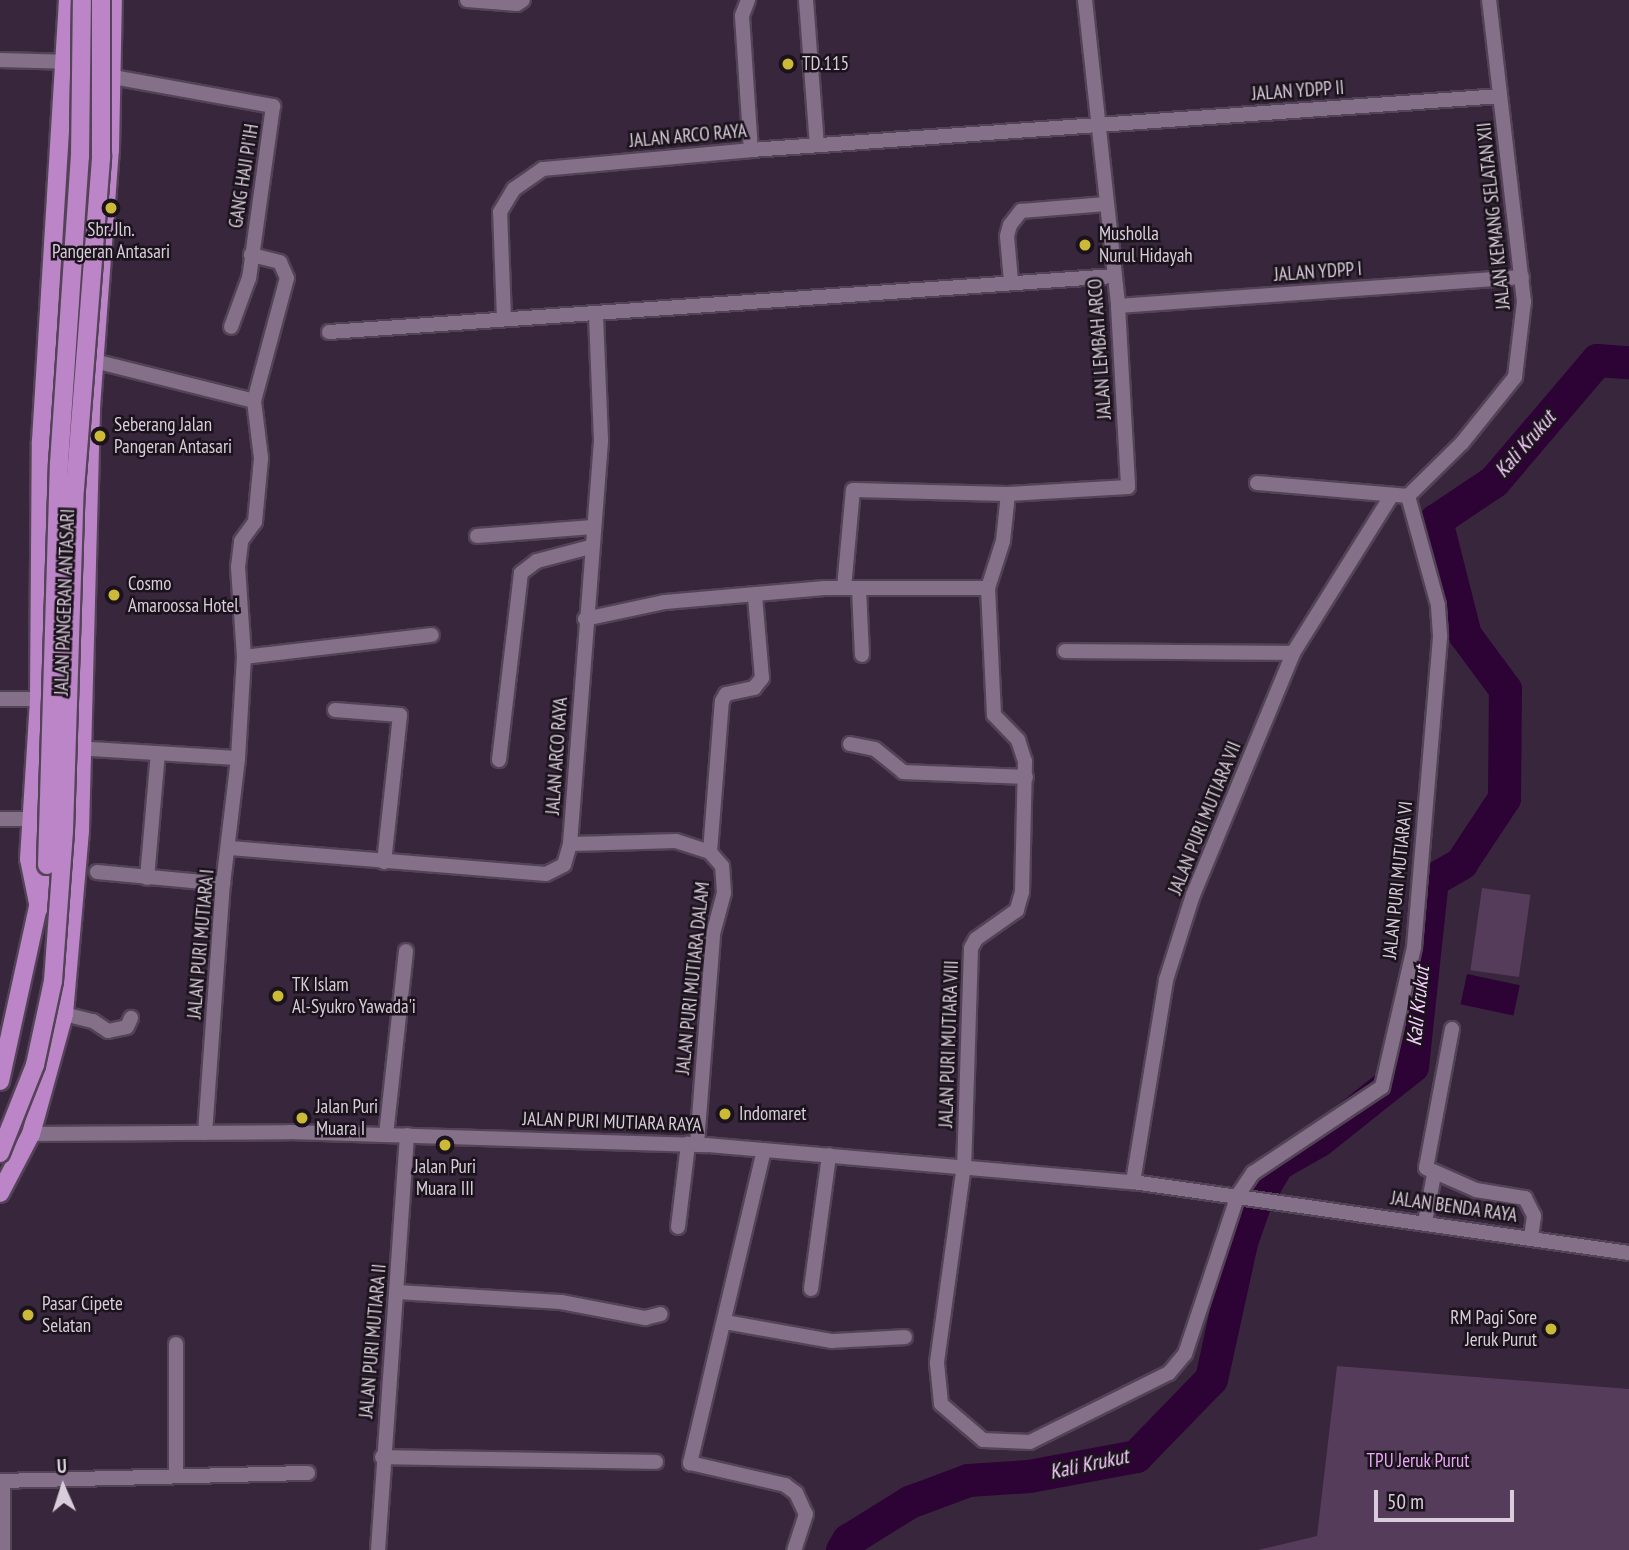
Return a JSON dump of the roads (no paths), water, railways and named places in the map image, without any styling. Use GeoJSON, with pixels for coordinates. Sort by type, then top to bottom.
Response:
{"type":"FeatureCollection","features":[{"type":"Feature","properties":{"kind":"main road","name":"JALAN PANGERAN ANTASARI"},"geometry":{"type":"LineString","coordinates":[[0,1081],[39,908],[29,859],[38,699],[41,441],[67,60],[68,0]]}},
{"type":"Feature","properties":{"kind":"main road"},"geometry":{"type":"LineString","coordinates":[[39,908],[47,865],[59,463],[80,157],[82,0]]}},
{"type":"Feature","properties":{"kind":"main road"},"geometry":{"type":"LineString","coordinates":[[0,1153],[35,1065],[53,981],[64,830],[75,489],[101,155],[101,0]]}},
{"type":"Feature","properties":{"kind":"main road","name":"JALAN PANGERAN ANTASARI"},"geometry":{"type":"LineString","coordinates":[[0,1193],[31,1134],[64,1014],[80,830],[94,361],[113,70],[113,0]]}},
{"type":"Feature","properties":{"kind":"street"},"geometry":{"type":"LineString","coordinates":[[467,0],[520,2]]}},
{"type":"Feature","properties":{"kind":"street"},"geometry":{"type":"LineString","coordinates":[[748,0],[742,16],[751,149]]}},
{"type":"Feature","properties":{"kind":"street"},"geometry":{"type":"LineString","coordinates":[[806,0],[817,145]]}},
{"type":"Feature","properties":{"kind":"street","name":"JALAN LEMBAH ARCO"},"geometry":{"type":"LineString","coordinates":[[1008,494],[1128,487],[1118,306],[1085,0]]}},
{"type":"Feature","properties":{"kind":"street","name":"JALAN KEMANG SELATAN XII"},"geometry":{"type":"LineString","coordinates":[[1408,496],[1462,443],[1515,377],[1523,330],[1522,277],[1489,0]]}},
{"type":"Feature","properties":{"kind":"street"},"geometry":{"type":"LineString","coordinates":[[0,60],[67,60],[113,70]]}},
{"type":"Feature","properties":{"kind":"street","name":"GANG HAJI PI'IH"},"geometry":{"type":"LineString","coordinates":[[113,70],[273,106],[249,278],[231,327]]}},
{"type":"Feature","properties":{"kind":"street","name":"JALAN YDPP II"},"geometry":{"type":"LineString","coordinates":[[1098,124],[1500,96]]}},
{"type":"Feature","properties":{"kind":"street","name":"JALAN ARCO RAYA"},"geometry":{"type":"LineString","coordinates":[[504,319],[500,212],[526,179],[559,166],[1098,124]]}},
{"type":"Feature","properties":{"kind":"street"},"geometry":{"type":"LineString","coordinates":[[1011,281],[1007,236],[1010,225],[1021,211],[1106,204]]}},
{"type":"Feature","properties":{"kind":"street"},"geometry":{"type":"LineString","coordinates":[[94,361],[254,401],[287,278],[280,262],[251,254]]}},
{"type":"Feature","properties":{"kind":"street"},"geometry":{"type":"LineString","coordinates":[[329,332],[1011,281],[1114,276]]}},
{"type":"Feature","properties":{"kind":"street","name":"JALAN YDPP I"},"geometry":{"type":"LineString","coordinates":[[1118,306],[1522,277]]}},
{"type":"Feature","properties":{"kind":"street","name":"JALAN ARCO RAYA"},"geometry":{"type":"LineString","coordinates":[[230,848],[546,874],[564,865],[570,844],[601,417],[596,313]]}},
{"type":"Feature","properties":{"kind":"street","name":"JALAN PURI MUTIARA I"},"geometry":{"type":"LineString","coordinates":[[205,1133],[223,884],[230,848],[239,758],[244,657],[238,567],[241,541],[255,522],[261,457],[254,401]]}},
{"type":"Feature","properties":{"kind":"street"},"geometry":{"type":"LineString","coordinates":[[1257,483],[1307,484],[1408,496]]}},
{"type":"Feature","properties":{"kind":"street"},"geometry":{"type":"LineString","coordinates":[[844,588],[853,490],[1008,494]]}},
{"type":"Feature","properties":{"kind":"street","name":"JALAN PURI MUTIARA VIII"},"geometry":{"type":"LineString","coordinates":[[1008,494],[1003,541],[988,589],[994,715],[1022,749],[1026,777],[1021,900],[1017,910],[976,939],[971,948],[964,1165],[937,1350],[939,1395],[953,1416],[983,1440],[1030,1442],[1169,1373],[1185,1354],[1244,1196]]}},
{"type":"Feature","properties":{"kind":"street","name":"JALAN PURI MUTIARA VII"},"geometry":{"type":"LineString","coordinates":[[1133,1182],[1169,969],[1193,895],[1293,653],[1391,496]]}},
{"type":"Feature","properties":{"kind":"street","name":"JALAN PURI MUTIARA VI"},"geometry":{"type":"LineString","coordinates":[[1244,1196],[1263,1164],[1368,1099],[1384,1079],[1414,947],[1440,635],[1438,605],[1408,496]]}},
{"type":"Feature","properties":{"kind":"street"},"geometry":{"type":"LineString","coordinates":[[477,536],[593,527]]}},
{"type":"Feature","properties":{"kind":"street"},"geometry":{"type":"LineString","coordinates":[[499,760],[521,573],[537,561],[590,547]]}},
{"type":"Feature","properties":{"kind":"street"},"geometry":{"type":"LineString","coordinates":[[585,619],[640,606],[844,588],[988,589]]}},
{"type":"Feature","properties":{"kind":"street"},"geometry":{"type":"LineString","coordinates":[[859,589],[862,655]]}},
{"type":"Feature","properties":{"kind":"street","name":"JALAN PURI MUTIARA DALAM"},"geometry":{"type":"LineString","coordinates":[[678,1227],[693,1144],[713,934],[724,893],[722,866],[710,852],[722,701],[726,694],[754,688],[762,678],[755,596]]}},
{"type":"Feature","properties":{"kind":"street"},"geometry":{"type":"LineString","coordinates":[[244,657],[432,635]]}},
{"type":"Feature","properties":{"kind":"street"},"geometry":{"type":"LineString","coordinates":[[1065,651],[1293,653]]}},
{"type":"Feature","properties":{"kind":"street"},"geometry":{"type":"LineString","coordinates":[[0,699],[38,699]]}},
{"type":"Feature","properties":{"kind":"street"},"geometry":{"type":"LineString","coordinates":[[335,710],[400,715],[384,862]]}},
{"type":"Feature","properties":{"kind":"street"},"geometry":{"type":"LineString","coordinates":[[850,744],[875,750],[903,772],[1026,777]]}},
{"type":"Feature","properties":{"kind":"street"},"geometry":{"type":"LineString","coordinates":[[90,749],[239,758]]}},
{"type":"Feature","properties":{"kind":"street"},"geometry":{"type":"LineString","coordinates":[[147,878],[158,753]]}},
{"type":"Feature","properties":{"kind":"street"},"geometry":{"type":"LineString","coordinates":[[0,819],[31,819]]}},
{"type":"Feature","properties":{"kind":"street"},"geometry":{"type":"LineString","coordinates":[[570,844],[677,841],[710,852]]}},
{"type":"Feature","properties":{"kind":"street"},"geometry":{"type":"LineString","coordinates":[[97,872],[223,884]]}},
{"type":"Feature","properties":{"kind":"street"},"geometry":{"type":"LineString","coordinates":[[386,1135],[406,951]]}},
{"type":"Feature","properties":{"kind":"street"},"geometry":{"type":"LineString","coordinates":[[64,1014],[93,1021],[108,1031],[127,1027],[131,1018]]}},
{"type":"Feature","properties":{"kind":"street"},"geometry":{"type":"LineString","coordinates":[[1425,1222],[1434,1175],[1426,1160],[1452,1028]]}},
{"type":"Feature","properties":{"kind":"street","name":"JALAN PURI MUTIARA RAYA"},"geometry":{"type":"LineString","coordinates":[[31,1134],[407,1135],[693,1144],[964,1165],[1133,1182],[1273,1200]]}},
{"type":"Feature","properties":{"kind":"street","name":"JALAN PURI MUTIARA II"},"geometry":{"type":"LineString","coordinates":[[379,1550],[383,1457],[407,1135]]}},
{"type":"Feature","properties":{"kind":"street"},"geometry":{"type":"LineString","coordinates":[[764,1150],[690,1463],[785,1485],[796,1493],[806,1514],[794,1550]]}},
{"type":"Feature","properties":{"kind":"street"},"geometry":{"type":"LineString","coordinates":[[811,1289],[830,1154]]}},
{"type":"Feature","properties":{"kind":"street"},"geometry":{"type":"LineString","coordinates":[[1434,1175],[1491,1194],[1525,1198],[1534,1216],[1531,1238]]}},
{"type":"Feature","properties":{"kind":"street","name":"JALAN BENDA RAYA"},"geometry":{"type":"LineString","coordinates":[[1273,1200],[1629,1253]]}},
{"type":"Feature","properties":{"kind":"street"},"geometry":{"type":"LineString","coordinates":[[397,1292],[561,1302],[645,1318],[661,1314]]}},
{"type":"Feature","properties":{"kind":"street"},"geometry":{"type":"LineString","coordinates":[[725,1322],[832,1342],[905,1337]]}},
{"type":"Feature","properties":{"kind":"street"},"geometry":{"type":"LineString","coordinates":[[176,1343],[176,1476]]}},
{"type":"Feature","properties":{"kind":"street"},"geometry":{"type":"LineString","coordinates":[[383,1457],[656,1462]]}},
{"type":"Feature","properties":{"kind":"street"},"geometry":{"type":"LineString","coordinates":[[3,1550],[2,1481],[308,1473]]}},
{"type":"Feature","properties":{"kind":"waterway","name":"Kali Krukut"},"geometry":{"type":"LineString","coordinates":[[842,1550],[848,1540],[909,1502],[968,1480],[1029,1476],[1136,1456],[1211,1379],[1241,1242],[1255,1202],[1277,1164],[1319,1140],[1412,1066],[1432,880],[1461,863],[1504,798],[1505,689],[1465,635],[1436,520],[1494,481],[1597,360],[1629,362]]}},
{"type":"Feature","properties":{"kind":"place","name":"TD.115"},"geometry":{"type":"Point","coordinates":[788,64]}},
{"type":"Feature","properties":{"kind":"place","name":"Sbr. Jln. Pangeran Antasari"},"geometry":{"type":"Point","coordinates":[111,208]}},
{"type":"Feature","properties":{"kind":"place","name":"Musholla Nurul Hidayah"},"geometry":{"type":"Point","coordinates":[1085,245]}},
{"type":"Feature","properties":{"kind":"place","name":"Seberang Jalan Pangeran Antasari"},"geometry":{"type":"Point","coordinates":[100,436]}},
{"type":"Feature","properties":{"kind":"place","name":"Cosmo Amaroossa Hotel"},"geometry":{"type":"Point","coordinates":[114,595]}},
{"type":"Feature","properties":{"kind":"place","name":"TK Islam Al-Syukro Yawada'i"},"geometry":{"type":"Point","coordinates":[278,996]}},
{"type":"Feature","properties":{"kind":"place","name":"Indomaret"},"geometry":{"type":"Point","coordinates":[725,1114]}},
{"type":"Feature","properties":{"kind":"place","name":"Jalan Puri Muara I"},"geometry":{"type":"Point","coordinates":[302,1118]}},
{"type":"Feature","properties":{"kind":"place","name":"Jalan Puri Muara III"},"geometry":{"type":"Point","coordinates":[445,1145]}},
{"type":"Feature","properties":{"kind":"place","name":"Pasar Cipete Selatan"},"geometry":{"type":"Point","coordinates":[28,1315]}},
{"type":"Feature","properties":{"kind":"place","name":"RM Pagi Sore Jeruk Purut"},"geometry":{"type":"Point","coordinates":[1551,1329]}},
{"type":"Feature","properties":{"kind":"park label","name":"TPU Jeruk Purut"},"geometry":{"type":"Point","coordinates":[1418,1461]}}]}
